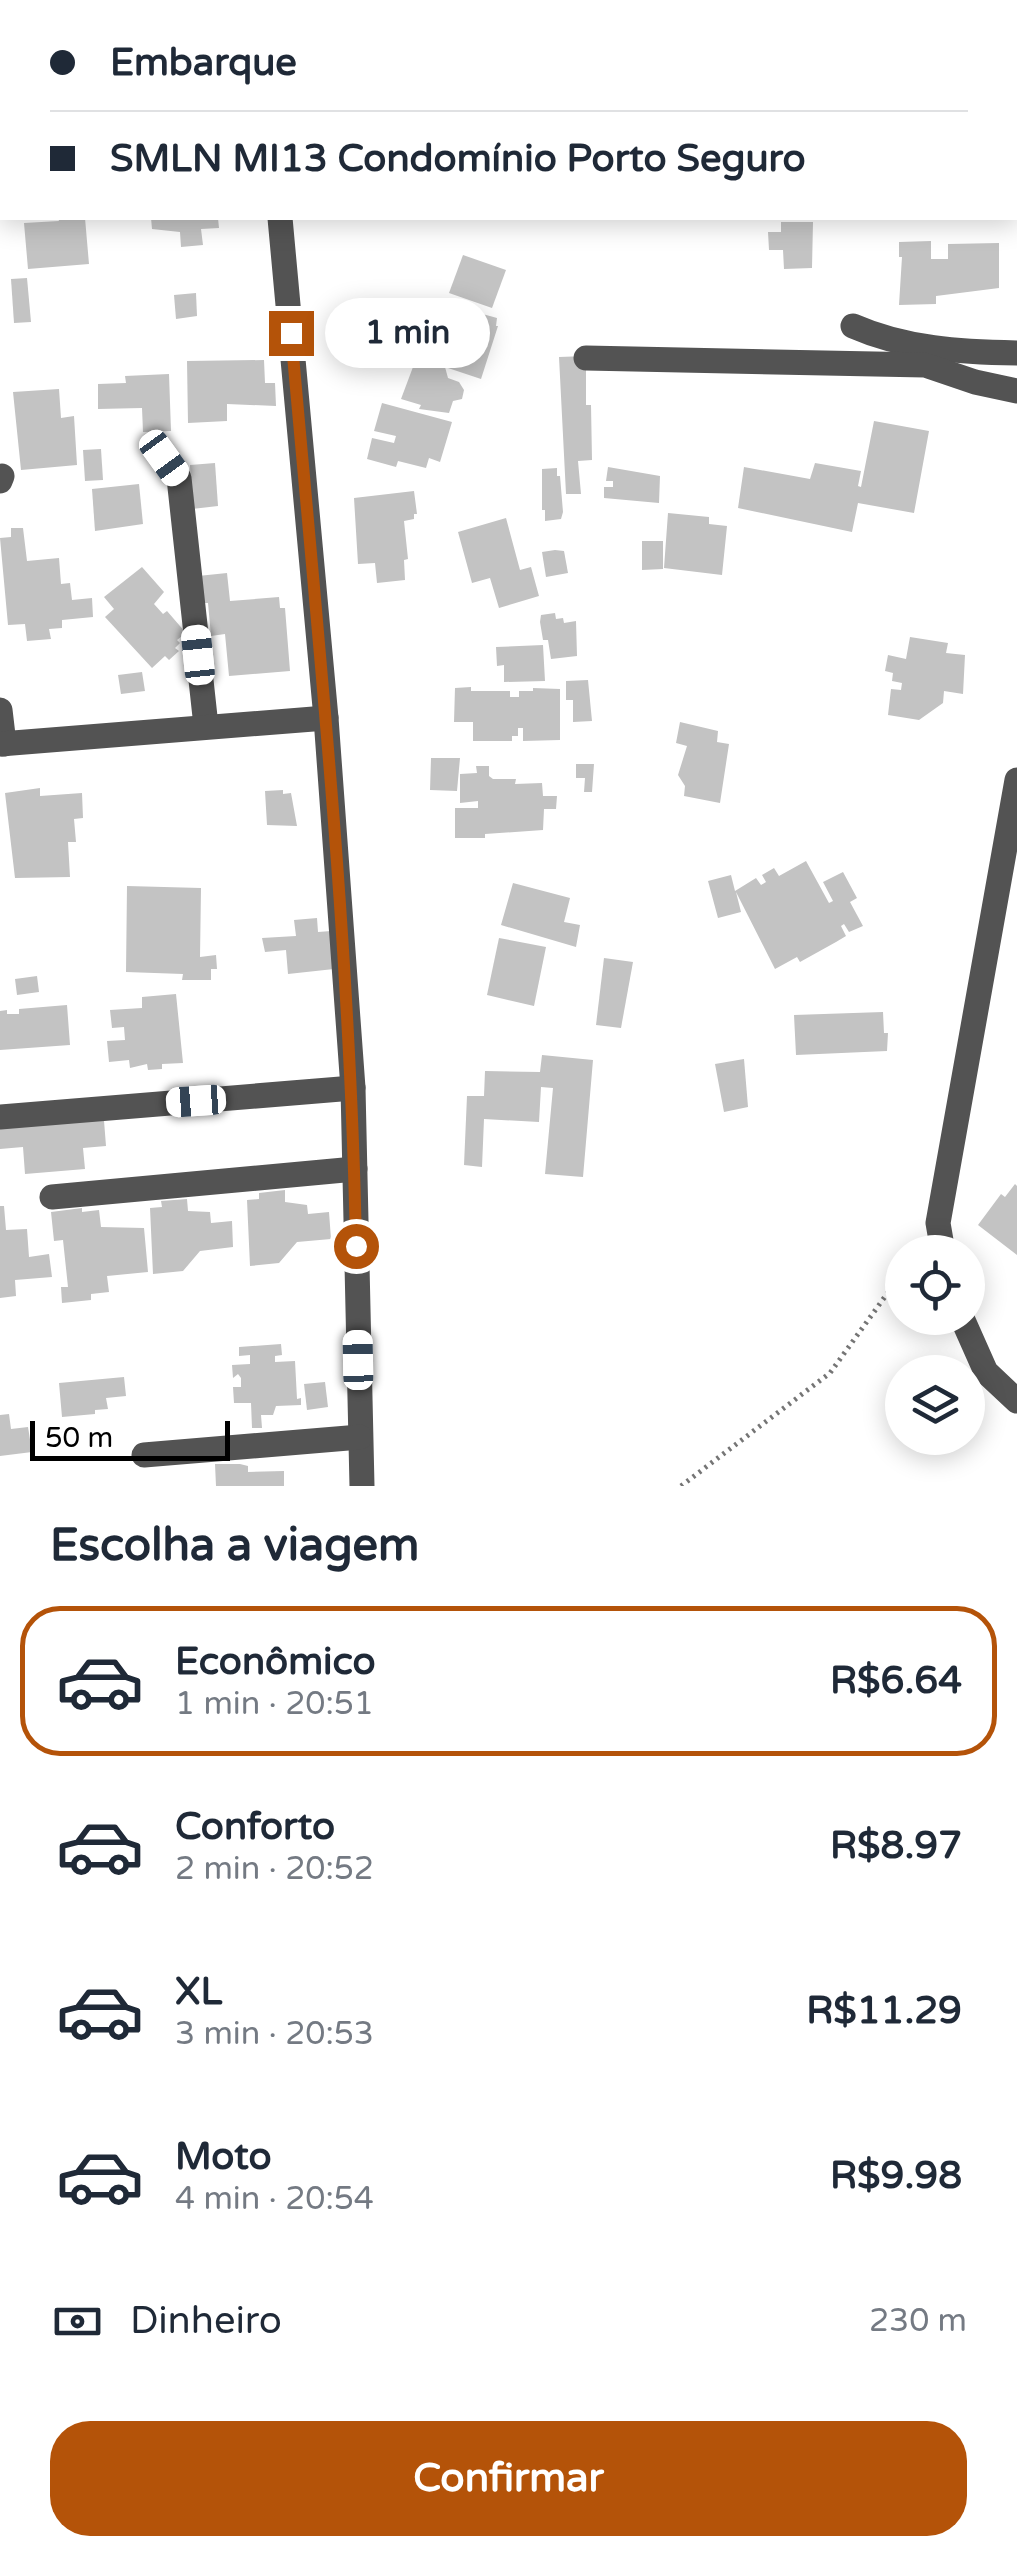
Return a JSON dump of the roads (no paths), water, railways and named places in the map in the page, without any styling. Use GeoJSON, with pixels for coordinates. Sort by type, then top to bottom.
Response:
{"type":"FeatureCollection","features":[{"type":"Feature","properties":{"kind":"street"},"geometry":{"type":"LineString","coordinates":[[280,220],[326,718],[353,1088],[362,1486]]}},
{"type":"Feature","properties":{"kind":"street"},"geometry":{"type":"LineString","coordinates":[[853,326],[882,339],[961,352],[1017,353]]}},
{"type":"Feature","properties":{"kind":"street"},"geometry":{"type":"LineString","coordinates":[[586,358],[925,365],[1017,391]]}},
{"type":"Feature","properties":{"kind":"street"},"geometry":{"type":"LineString","coordinates":[[164,458],[179,478],[206,726]]}},
{"type":"Feature","properties":{"kind":"street"},"geometry":{"type":"LineString","coordinates":[[0,710],[2,744],[326,718]]}},
{"type":"Feature","properties":{"kind":"street"},"geometry":{"type":"LineString","coordinates":[[940,1235],[938,1224],[1008,886],[1017,780]]}},
{"type":"Feature","properties":{"kind":"street"},"geometry":{"type":"LineString","coordinates":[[0,1117],[353,1088]]}},
{"type":"Feature","properties":{"kind":"street"},"geometry":{"type":"LineString","coordinates":[[52,1196],[354,1169]]}},
{"type":"Feature","properties":{"kind":"street"},"geometry":{"type":"LineString","coordinates":[[970,1335],[986,1372],[1017,1402]]}},
{"type":"Feature","properties":{"kind":"street"},"geometry":{"type":"LineString","coordinates":[[144,1456],[360,1437]]}}]}
